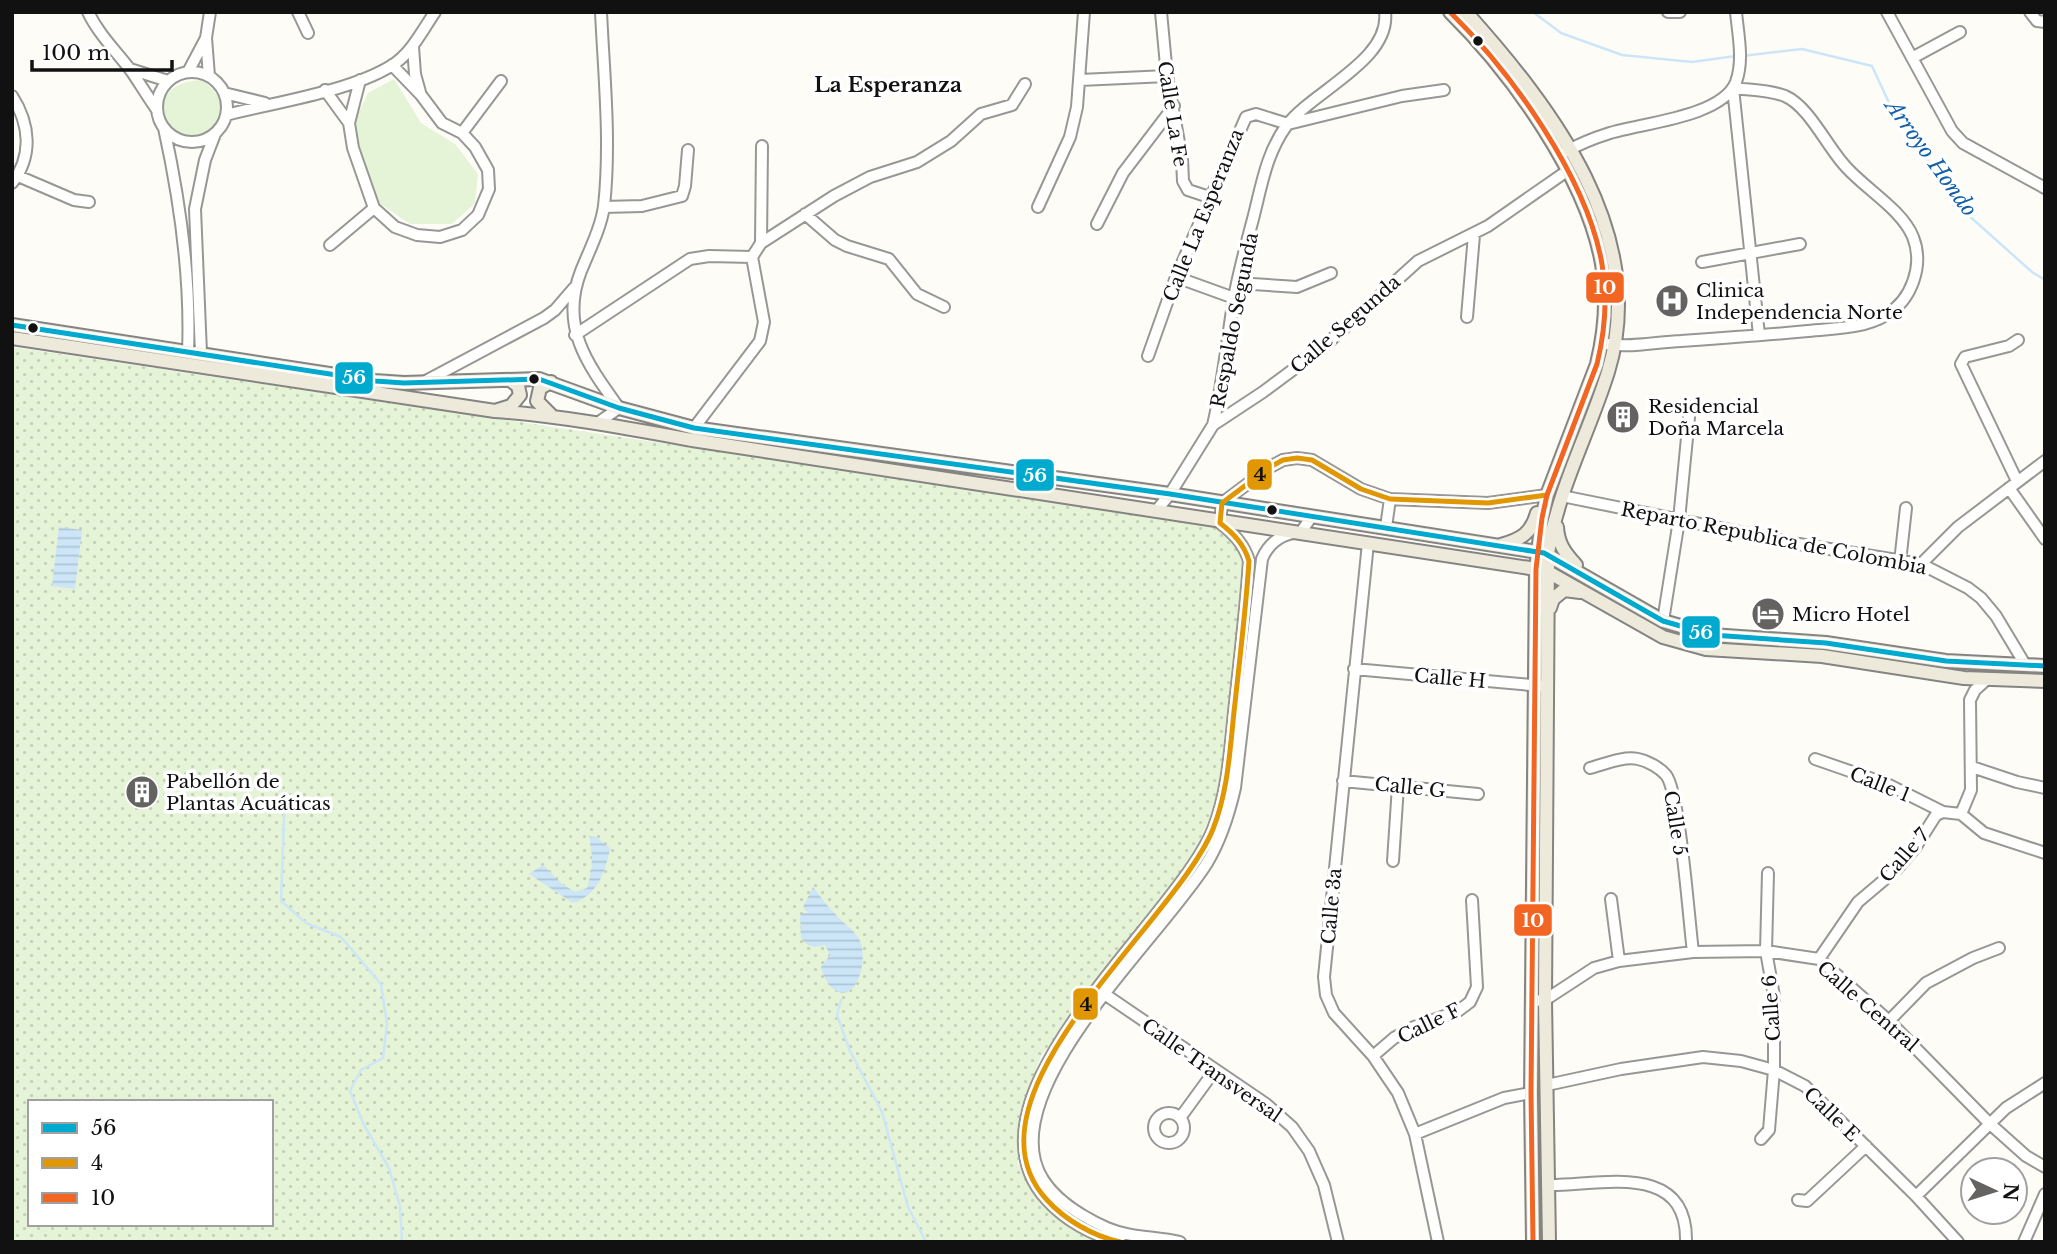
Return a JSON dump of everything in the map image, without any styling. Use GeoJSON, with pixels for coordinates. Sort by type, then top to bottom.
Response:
{"type":"FeatureCollection","features":[{"type":"Feature","properties":{"kind":"main road"},"geometry":{"type":"LineString","coordinates":[[1450,12],[1505,75],[1540,125],[1594,193],[1609,236],[1617,279],[1608,345],[1593,375],[1548,495],[1530,532],[1519,540],[1500,546]]}},
{"type":"Feature","properties":{"kind":"main road"},"geometry":{"type":"LineString","coordinates":[[1466,12],[1531,92],[1564,152],[1567,172],[1590,220],[1602,265],[1608,371],[1561,499],[1543,562],[1536,604]]}},
{"type":"Feature","properties":{"kind":"main road"},"geometry":{"type":"LineString","coordinates":[[12,326],[364,379],[404,383],[539,379],[619,408],[694,428],[1170,494],[1500,546],[1588,579],[1663,621],[1712,635],[1826,643],[1946,662],[2045,666]]}},
{"type":"Feature","properties":{"kind":"main road"},"geometry":{"type":"LineString","coordinates":[[12,338],[495,411],[599,422],[692,440],[1513,565],[1543,562],[1587,594],[1663,637],[1706,649],[1822,656],[1944,676],[1986,680],[2045,681]]}},
{"type":"Feature","properties":{"kind":"main road"},"geometry":{"type":"LineString","coordinates":[[495,411],[511,406],[517,400],[520,389],[510,380]]}},
{"type":"Feature","properties":{"kind":"main road"},"geometry":{"type":"LineString","coordinates":[[551,383],[540,388],[537,401],[551,415]]}},
{"type":"Feature","properties":{"kind":"main road"},"geometry":{"type":"LineString","coordinates":[[1533,1242],[1531,1093],[1539,1001],[1542,686],[1548,615],[1542,518],[1548,495]]}},
{"type":"Feature","properties":{"kind":"main road"},"geometry":{"type":"LineString","coordinates":[[1561,499],[1557,523],[1559,541],[1567,556],[1588,579]]}},
{"type":"Feature","properties":{"kind":"main road"},"geometry":{"type":"LineString","coordinates":[[1513,565],[1525,571],[1534,588],[1542,686]]}},
{"type":"Feature","properties":{"kind":"main road"},"geometry":{"type":"LineString","coordinates":[[1548,615],[1553,599],[1564,590],[1587,594]]}},
{"type":"Feature","properties":{"kind":"main road"},"geometry":{"type":"LineString","coordinates":[[1539,1001],[1547,1085],[1549,1242]]}},
{"type":"Feature","properties":{"kind":"street"},"geometry":{"type":"LineString","coordinates":[[88,12],[157,110],[164,128],[176,186],[194,353]]}},
{"type":"Feature","properties":{"kind":"street"},"geometry":{"type":"LineString","coordinates":[[298,12],[308,33]]}},
{"type":"Feature","properties":{"kind":"street"},"geometry":{"type":"LineString","coordinates":[[226,115],[360,80],[392,65],[412,47],[435,12]]}},
{"type":"Feature","properties":{"kind":"street"},"geometry":{"type":"LineString","coordinates":[[599,422],[619,408],[582,352],[575,335],[573,313],[574,288],[604,207],[607,136],[601,12]]}},
{"type":"Feature","properties":{"kind":"street"},"geometry":{"type":"LineString","coordinates":[[1038,207],[1070,137],[1077,107],[1084,12]]}},
{"type":"Feature","properties":{"kind":"street","name":"Calle La Fe"},"geometry":{"type":"LineString","coordinates":[[1161,12],[1167,76],[1174,106],[1184,186],[1188,190],[1212,198]]}},
{"type":"Feature","properties":{"kind":"street","name":"Respaldo Segunda"},"geometry":{"type":"LineString","coordinates":[[1213,425],[1237,283],[1265,167],[1288,124],[1370,54],[1384,32],[1385,12]]}},
{"type":"Feature","properties":{"kind":"street"},"geometry":{"type":"LineString","coordinates":[[1668,12],[1680,12]]}},
{"type":"Feature","properties":{"kind":"street"},"geometry":{"type":"LineString","coordinates":[[1564,152],[1610,133],[1697,111],[1723,99],[1733,88],[1740,62],[1736,12]]}},
{"type":"Feature","properties":{"kind":"street"},"geometry":{"type":"LineString","coordinates":[[1887,12],[1952,131],[1963,143],[2045,188]]}},
{"type":"Feature","properties":{"kind":"street"},"geometry":{"type":"LineString","coordinates":[[2030,12],[2037,21],[2045,22]]}},
{"type":"Feature","properties":{"kind":"street"},"geometry":{"type":"LineString","coordinates":[[188,72],[206,38],[212,13]]}},
{"type":"Feature","properties":{"kind":"street"},"geometry":{"type":"LineString","coordinates":[[1912,58],[1960,32]]}},
{"type":"Feature","properties":{"kind":"street"},"geometry":{"type":"LineString","coordinates":[[206,38],[209,76]]}},
{"type":"Feature","properties":{"kind":"street"},"geometry":{"type":"LineString","coordinates":[[412,47],[421,95]]}},
{"type":"Feature","properties":{"kind":"street"},"geometry":{"type":"LineString","coordinates":[[360,80],[349,123],[353,148],[374,208],[395,227],[417,235],[440,237],[462,230],[478,215],[489,189],[488,170],[475,147],[462,133],[442,124],[421,95],[392,65]]}},
{"type":"Feature","properties":{"kind":"street"},"geometry":{"type":"LineString","coordinates":[[130,69],[168,81]]}},
{"type":"Feature","properties":{"kind":"street"},"geometry":{"type":"LineString","coordinates":[[157,110],[162,89],[168,81],[188,72],[209,76],[224,93],[227,104],[226,115],[205,160],[195,209],[194,353]]}},
{"type":"Feature","properties":{"kind":"street"},"geometry":{"type":"LineString","coordinates":[[1080,80],[1167,76]]}},
{"type":"Feature","properties":{"kind":"street"},"geometry":{"type":"LineString","coordinates":[[462,133],[501,81]]}},
{"type":"Feature","properties":{"kind":"street"},"geometry":{"type":"LineString","coordinates":[[694,428],[760,341],[764,322],[752,257],[761,243],[870,177],[917,162],[951,141],[981,114],[1012,105],[1025,84]]}},
{"type":"Feature","properties":{"kind":"street"},"geometry":{"type":"LineString","coordinates":[[1733,88],[1759,335]]}},
{"type":"Feature","properties":{"kind":"street"},"geometry":{"type":"LineString","coordinates":[[1608,345],[1853,326],[1888,314],[1906,297],[1916,272],[1916,246],[1906,225],[1845,167],[1793,100],[1782,95],[1733,88]]}},
{"type":"Feature","properties":{"kind":"street"},"geometry":{"type":"LineString","coordinates":[[325,90],[349,123]]}},
{"type":"Feature","properties":{"kind":"street"},"geometry":{"type":"LineString","coordinates":[[1288,124],[1402,96],[1444,90]]}},
{"type":"Feature","properties":{"kind":"street"},"geometry":{"type":"LineString","coordinates":[[224,93],[268,104]]}},
{"type":"Feature","properties":{"kind":"street"},"geometry":{"type":"LineString","coordinates":[[12,96],[21,111],[27,144],[24,161],[15,180],[74,200],[89,202]]}},
{"type":"Feature","properties":{"kind":"street"},"geometry":{"type":"LineString","coordinates":[[1097,224],[1123,173],[1174,106]]}},
{"type":"Feature","properties":{"kind":"street","name":"Calle La Esperanza"},"geometry":{"type":"LineString","coordinates":[[1148,356],[1176,277],[1246,117],[1256,114],[1288,124]]}},
{"type":"Feature","properties":{"kind":"street"},"geometry":{"type":"LineString","coordinates":[[164,128],[181,141],[193,142],[215,134]]}},
{"type":"Feature","properties":{"kind":"street"},"geometry":{"type":"LineString","coordinates":[[761,243],[762,146]]}},
{"type":"Feature","properties":{"kind":"street"},"geometry":{"type":"LineString","coordinates":[[604,207],[637,207],[682,196],[688,150]]}},
{"type":"Feature","properties":{"kind":"street","name":"Calle Segunda"},"geometry":{"type":"LineString","coordinates":[[1156,511],[1170,494],[1213,425],[1321,349],[1418,261],[1474,235],[1567,172]]}},
{"type":"Feature","properties":{"kind":"street"},"geometry":{"type":"LineString","coordinates":[[330,245],[374,208]]}},
{"type":"Feature","properties":{"kind":"street"},"geometry":{"type":"LineString","coordinates":[[805,214],[835,240],[889,259],[917,294],[944,307]]}},
{"type":"Feature","properties":{"kind":"street"},"geometry":{"type":"LineString","coordinates":[[1467,317],[1474,235]]}},
{"type":"Feature","properties":{"kind":"street"},"geometry":{"type":"LineString","coordinates":[[1702,262],[1800,244]]}},
{"type":"Feature","properties":{"kind":"street"},"geometry":{"type":"LineString","coordinates":[[575,335],[690,259],[709,256],[752,257]]}},
{"type":"Feature","properties":{"kind":"street"},"geometry":{"type":"LineString","coordinates":[[1237,283],[1297,287],[1331,273]]}},
{"type":"Feature","properties":{"kind":"street"},"geometry":{"type":"LineString","coordinates":[[1176,277],[1234,298]]}},
{"type":"Feature","properties":{"kind":"street"},"geometry":{"type":"LineString","coordinates":[[422,383],[544,318],[555,310],[574,288]]}},
{"type":"Feature","properties":{"kind":"street"},"geometry":{"type":"LineString","coordinates":[[2018,341],[1965,358],[1961,364],[2013,484],[2045,539]]}},
{"type":"Feature","properties":{"kind":"street"},"geometry":{"type":"LineString","coordinates":[[1663,621],[1679,520],[1690,407]]}},
{"type":"Feature","properties":{"kind":"street"},"geometry":{"type":"LineString","coordinates":[[1244,672],[1249,561],[1242,545],[1220,521],[1222,503],[1270,467],[1283,460],[1312,460],[1362,489],[1390,499],[1488,503],[1548,495]]}},
{"type":"Feature","properties":{"kind":"street"},"geometry":{"type":"LineString","coordinates":[[1921,564],[1958,527],[2045,461]]}},
{"type":"Feature","properties":{"kind":"street"},"geometry":{"type":"LineString","coordinates":[[1386,527],[1390,499]]}},
{"type":"Feature","properties":{"kind":"street","name":"Reparto Republica de Colombia"},"geometry":{"type":"LineString","coordinates":[[1561,499],[1603,503],[1679,520],[1921,564],[1957,581],[1981,598],[1996,616],[2026,666]]}},
{"type":"Feature","properties":{"kind":"street"},"geometry":{"type":"LineString","coordinates":[[1900,562],[1906,509]]}},
{"type":"Feature","properties":{"kind":"street"},"geometry":{"type":"LineString","coordinates":[[1120,1242],[1080,1226],[1054,1207],[1032,1180],[1023,1146],[1027,1112],[1041,1076],[1060,1041],[1184,885],[1213,831],[1234,758],[1262,559],[1266,550],[1280,537],[1291,532],[1301,532],[1312,516]]}},
{"type":"Feature","properties":{"kind":"street","name":"Calle 3a"},"geometry":{"type":"LineString","coordinates":[[1368,543],[1353,669],[1324,977],[1326,995],[1334,1013],[1373,1056],[1398,1093],[1415,1134],[1438,1242]]}},
{"type":"Feature","properties":{"kind":"street","name":"Calle H"},"geometry":{"type":"LineString","coordinates":[[1353,669],[1542,686]]}},
{"type":"Feature","properties":{"kind":"street"},"geometry":{"type":"LineString","coordinates":[[1986,680],[1970,699],[1971,790],[1961,814],[1984,833],[2045,853]]}},
{"type":"Feature","properties":{"kind":"street","name":"Calle 5"},"geometry":{"type":"LineString","coordinates":[[1590,768],[1629,758],[1656,766],[1666,775],[1674,800],[1693,952]]}},
{"type":"Feature","properties":{"kind":"street","name":"Calle 1"},"geometry":{"type":"LineString","coordinates":[[1815,760],[1887,783],[1943,812]]}},
{"type":"Feature","properties":{"kind":"street"},"geometry":{"type":"LineString","coordinates":[[1972,766],[2017,782],[2045,788]]}},
{"type":"Feature","properties":{"kind":"street","name":"Calle G"},"geometry":{"type":"LineString","coordinates":[[1343,780],[1478,793]]}},
{"type":"Feature","properties":{"kind":"street"},"geometry":{"type":"LineString","coordinates":[[1393,861],[1398,786]]}},
{"type":"Feature","properties":{"kind":"street","name":"Calle 7"},"geometry":{"type":"LineString","coordinates":[[1819,959],[1858,902],[1897,869],[1936,816],[1943,812],[1961,814]]}},
{"type":"Feature","properties":{"kind":"street","name":"Calle 6"},"geometry":{"type":"LineString","coordinates":[[1761,1139],[1769,1130],[1774,1070],[1774,996],[1766,950],[1768,873]]}},
{"type":"Feature","properties":{"kind":"street"},"geometry":{"type":"LineString","coordinates":[[1611,898],[1619,961]]}},
{"type":"Feature","properties":{"kind":"street","name":"Calle F"},"geometry":{"type":"LineString","coordinates":[[1373,1056],[1394,1038],[1414,1027],[1458,1012],[1470,1002],[1477,987],[1472,900]]}},
{"type":"Feature","properties":{"kind":"street"},"geometry":{"type":"LineString","coordinates":[[1889,1020],[1926,983],[1998,948]]}},
{"type":"Feature","properties":{"kind":"street","name":"Calle Central"},"geometry":{"type":"LineString","coordinates":[[1539,1001],[1594,968],[1619,961],[1693,952],[1766,950],[1819,959],[1889,1020],[1989,1123],[2026,1156],[2045,1167]]}},
{"type":"Feature","properties":{"kind":"street"},"geometry":{"type":"LineString","coordinates":[[1101,992],[1046,1087],[1034,1119],[1035,1161],[1039,1173],[1054,1192],[1096,1222],[1119,1232],[1180,1242]]}},
{"type":"Feature","properties":{"kind":"street","name":"Calle Transversal"},"geometry":{"type":"LineString","coordinates":[[1101,992],[1266,1104],[1292,1127],[1309,1151],[1324,1185],[1338,1242]]}},
{"type":"Feature","properties":{"kind":"street","name":"Calle E"},"geometry":{"type":"LineString","coordinates":[[1547,1085],[1621,1069],[1703,1057],[1741,1061],[1774,1070],[1805,1086],[1916,1196],[1958,1242]]}},
{"type":"Feature","properties":{"kind":"street"},"geometry":{"type":"LineString","coordinates":[[1180,1118],[1215,1070]]}},
{"type":"Feature","properties":{"kind":"street"},"geometry":{"type":"LineString","coordinates":[[1916,1196],[2006,1108],[2045,1083]]}},
{"type":"Feature","properties":{"kind":"street"},"geometry":{"type":"LineString","coordinates":[[1415,1134],[1504,1098],[1531,1093]]}},
{"type":"Feature","properties":{"kind":"street"},"geometry":{"type":"LineString","coordinates":[[1798,1200],[1807,1201],[1866,1146]]}},
{"type":"Feature","properties":{"kind":"street"},"geometry":{"type":"LineString","coordinates":[[1548,1185],[1620,1181],[1644,1183],[1658,1188],[1678,1205],[1687,1231],[1686,1242]]}},
{"type":"Feature","properties":{"kind":"street"},"geometry":{"type":"LineString","coordinates":[[2024,1242],[2045,1194]]}},
{"type":"Feature","properties":{"kind":"green space"},"geometry":{"type":"Polygon","coordinates":[[[394,79],[421,123],[455,144],[478,174],[475,203],[452,224],[410,224],[378,202],[358,145],[356,119],[368,93],[394,79]]]}},
{"type":"Feature","properties":{"kind":"green space"},"geometry":{"type":"Polygon","coordinates":[[[202,80],[220,101],[218,128],[195,138],[177,136],[166,123],[163,98],[180,84],[202,80]]]}},
{"type":"Feature","properties":{"kind":"green space"},"geometry":{"type":"Polygon","coordinates":[[[12,347],[1216,525],[1232,538],[1245,561],[1237,674],[1218,797],[1190,864],[1041,1056],[1020,1113],[1018,1164],[1045,1208],[1102,1242],[12,1242],[12,347]]]}},
{"type":"Feature","properties":{"kind":"water"},"geometry":{"type":"Polygon","coordinates":[[[59,527],[82,530],[75,589],[52,586],[59,527]]]}},
{"type":"Feature","properties":{"kind":"water"},"geometry":{"type":"Polygon","coordinates":[[[589,836],[596,837],[610,848],[599,882],[581,900],[573,903],[529,874],[543,865],[561,883],[575,892],[587,888],[592,862],[589,836]]]}},
{"type":"Feature","properties":{"kind":"water"},"geometry":{"type":"Polygon","coordinates":[[[813,887],[831,910],[856,934],[862,946],[860,975],[853,987],[844,993],[835,990],[822,972],[821,967],[830,955],[825,945],[812,946],[801,938],[800,916],[808,913],[803,907],[813,887]]]}},
{"type":"Feature","properties":{"kind":"waterway","name":"Arroyo Hondo"},"geometry":{"type":"LineString","coordinates":[[1533,12],[1561,33],[1622,55],[1692,62],[1736,56]]}},
{"type":"Feature","properties":{"kind":"waterway","name":"Arroyo Hondo"},"geometry":{"type":"LineString","coordinates":[[1742,56],[1802,49],[1872,66],[1895,116],[1966,213],[2032,272],[2045,280]]}},
{"type":"Feature","properties":{"kind":"waterway"},"geometry":{"type":"LineString","coordinates":[[285,792],[281,901],[306,923],[341,937],[381,984],[387,1024],[383,1058],[361,1070],[350,1091],[364,1125],[389,1168],[400,1206],[402,1242]]}},
{"type":"Feature","properties":{"kind":"waterway"},"geometry":{"type":"LineString","coordinates":[[841,1000],[837,1015],[850,1051],[882,1112],[908,1207],[926,1242]]}},
{"type":"Feature","properties":{"kind":"transit line","name":"10"},"geometry":{"type":"LineString","coordinates":[[1450,12],[1498,65],[1544,129],[1564,163],[1594,231],[1605,289],[1604,327],[1597,364],[1547,495],[1536,569],[1531,1093],[1533,1242]]}},
{"type":"Feature","properties":{"kind":"transit line","name":"56"},"geometry":{"type":"LineString","coordinates":[[12,325],[375,381],[404,383],[539,379],[619,408],[694,428],[1170,494],[1544,553],[1663,621],[1712,635],[1826,643],[1946,661],[2045,666]]}},
{"type":"Feature","properties":{"kind":"transit line","name":"4"},"geometry":{"type":"LineString","coordinates":[[1120,1242],[1080,1226],[1047,1200],[1025,1158],[1028,1112],[1048,1062],[1080,1011],[1191,867],[1213,829],[1218,814],[1228,767],[1249,561],[1238,539],[1220,523],[1222,503],[1270,467],[1283,460],[1297,458],[1312,460],[1361,489],[1390,499],[1488,503],[1547,495]]}},
{"type":"Feature","properties":{"kind":"place","name":"Clinica Independencia Norte"},"geometry":{"type":"Point","coordinates":[1672,301]}},
{"type":"Feature","properties":{"kind":"place","name":"Residencial Doña Marcela"},"geometry":{"type":"Point","coordinates":[1623,417]}},
{"type":"Feature","properties":{"kind":"place","name":"Micro Hotel"},"geometry":{"type":"Point","coordinates":[1768,614]}},
{"type":"Feature","properties":{"kind":"place","name":"Pabellón de Plantas Acuáticas"},"geometry":{"type":"Point","coordinates":[142,792]}},
{"type":"Feature","properties":{"kind":"district","name":"La Esperanza"},"geometry":{"type":"Point","coordinates":[888,85]}}]}
